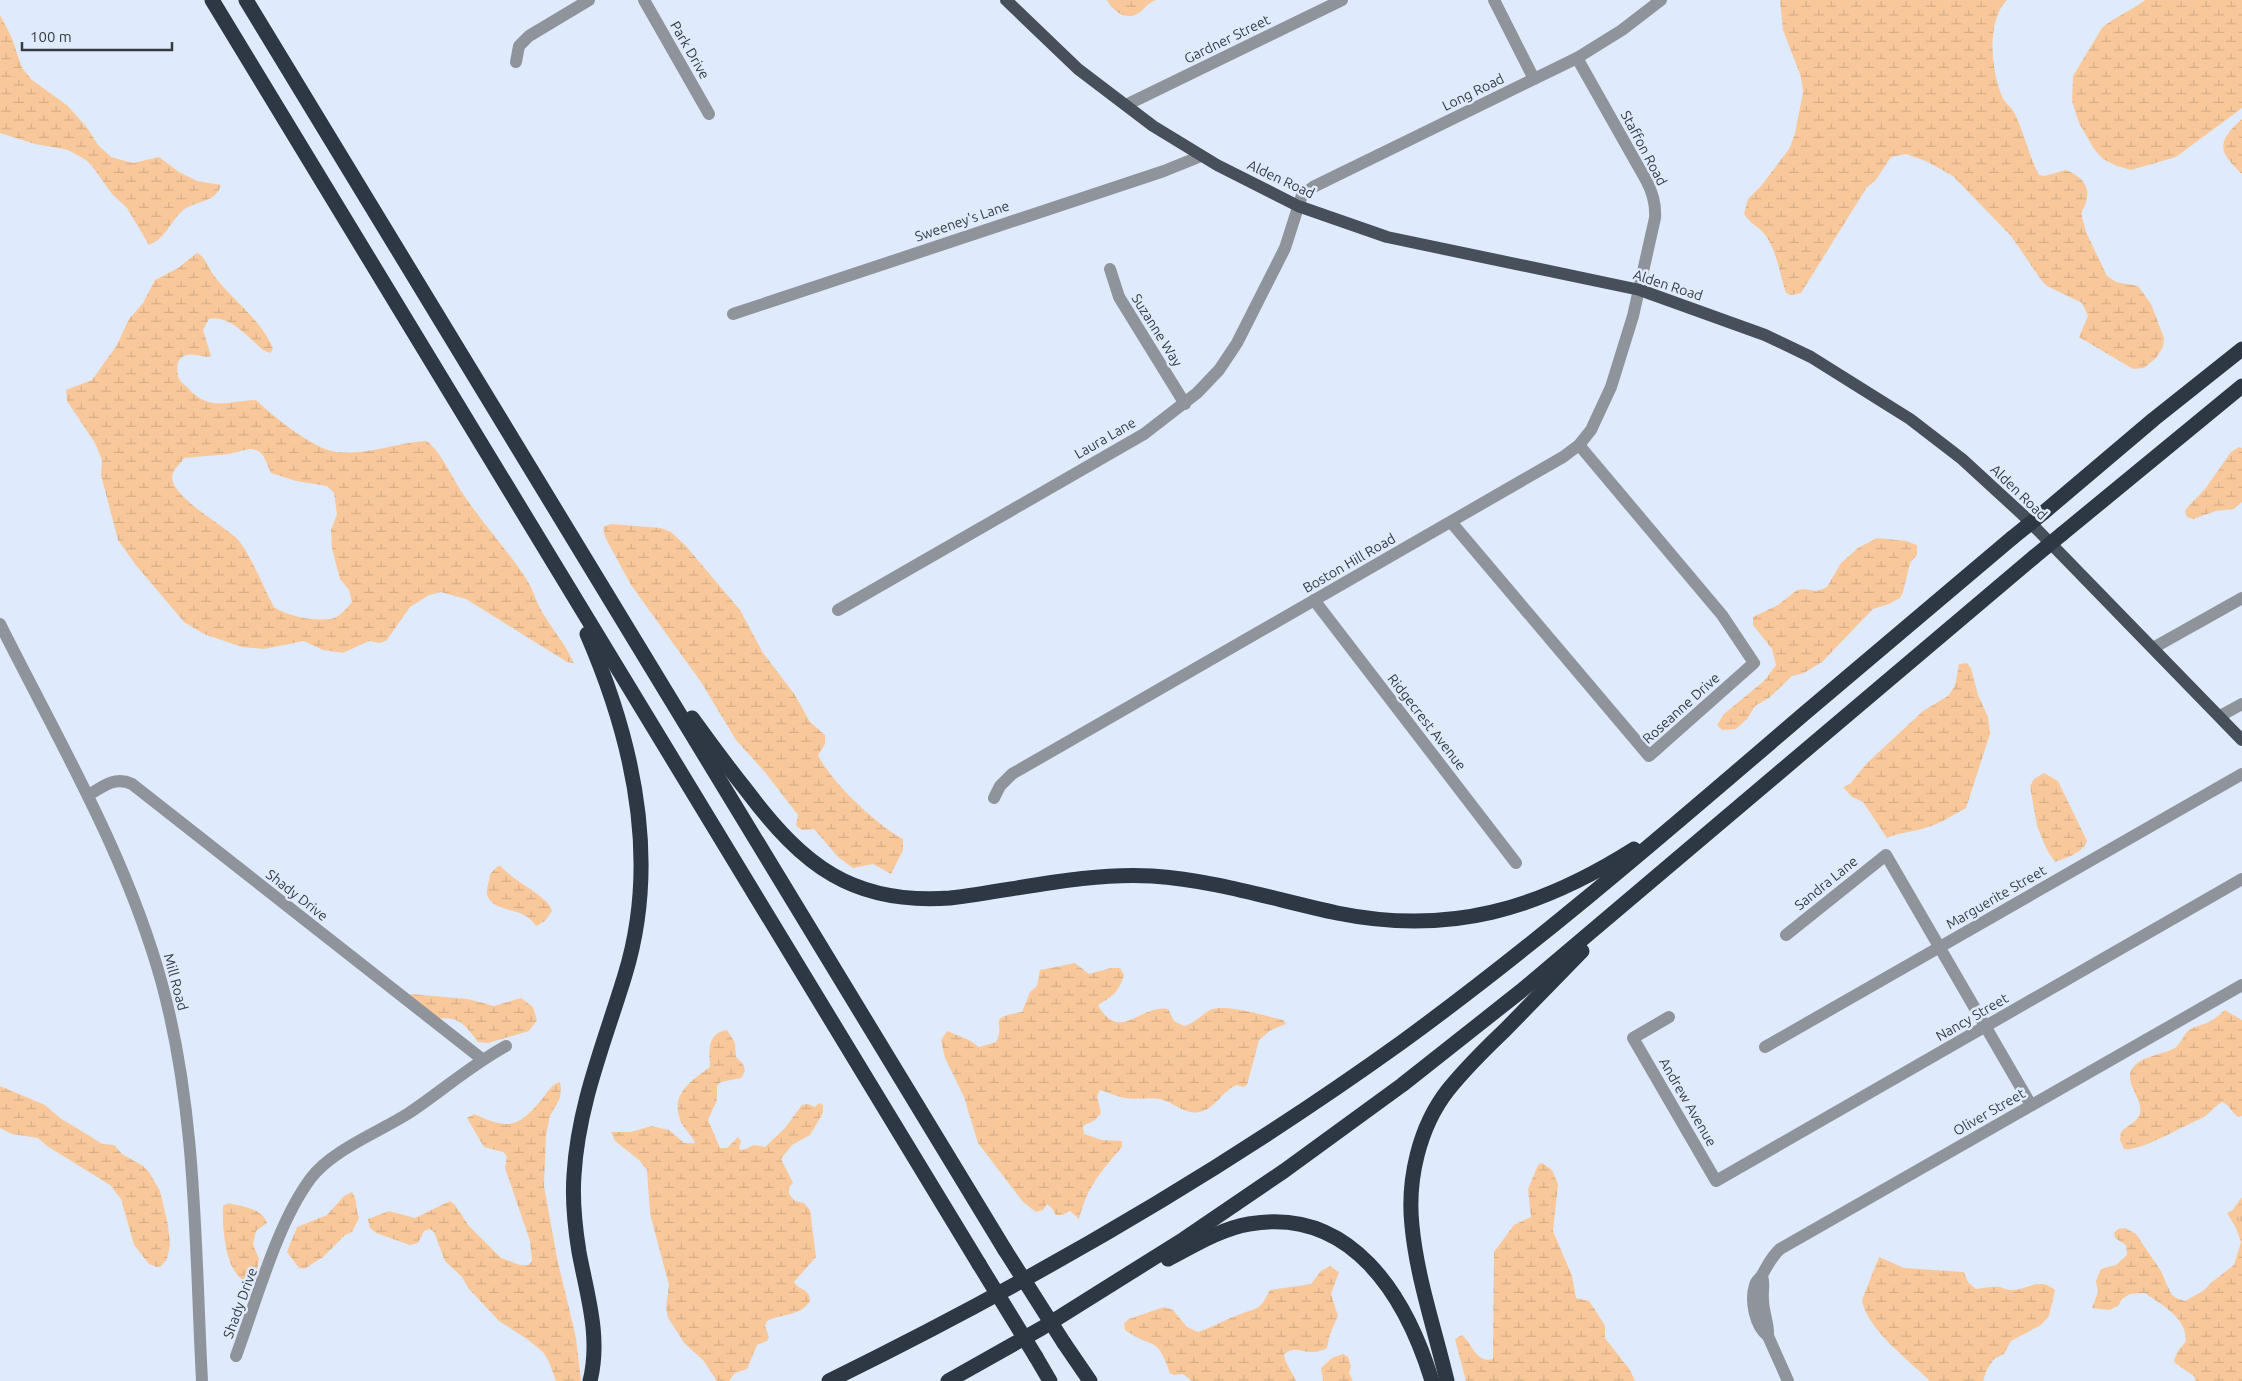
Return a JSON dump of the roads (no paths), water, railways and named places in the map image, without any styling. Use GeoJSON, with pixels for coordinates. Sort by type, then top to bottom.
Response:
{"type":"FeatureCollection","features":[{"type":"Feature","properties":{"kind":"highway"},"geometry":{"type":"LineString","coordinates":[[212,0],[1050,1381]]}},
{"type":"Feature","properties":{"kind":"highway"},"geometry":{"type":"LineString","coordinates":[[246,0],[1005,1250],[1090,1381]]}},
{"type":"Feature","properties":{"kind":"highway"},"geometry":{"type":"LineString","coordinates":[[829,1381],[963,1314],[1155,1206],[1286,1122],[1398,1045],[1586,900],[2012,538],[2154,419],[2242,349]]}},
{"type":"Feature","properties":{"kind":"highway"},"geometry":{"type":"LineString","coordinates":[[948,1381],[999,1353],[1076,1306],[1234,1206],[1368,1111],[1493,1014],[1633,898],[2034,557],[2242,386]]}},
{"type":"Feature","properties":{"kind":"highway"},"geometry":{"type":"LineString","coordinates":[[566,584],[603,671],[623,732],[638,811],[641,862],[639,907],[632,950],[587,1092],[578,1128],[574,1161],[576,1233],[594,1329],[594,1353],[590,1381]]}},
{"type":"Feature","properties":{"kind":"highway"},"geometry":{"type":"LineString","coordinates":[[642,652],[784,837],[808,859],[836,876],[866,890],[897,897],[932,900],[1092,878],[1151,876],[1207,884],[1373,919],[1402,922],[1446,921],[1494,913],[1561,890],[1609,865],[1684,818]]}},
{"type":"Feature","properties":{"kind":"highway"},"geometry":{"type":"LineString","coordinates":[[1448,1381],[1420,1271],[1411,1225],[1412,1180],[1424,1134],[1447,1092],[1468,1067],[1633,898]]}},
{"type":"Feature","properties":{"kind":"highway"},"geometry":{"type":"LineString","coordinates":[[1076,1306],[1226,1231],[1248,1224],[1296,1223],[1320,1230],[1343,1241],[1376,1271],[1407,1316],[1422,1350],[1432,1381]]}},
{"type":"Feature","properties":{"kind":"main road","name":"Alden Road"},"geometry":{"type":"LineString","coordinates":[[1006,0],[1078,69],[1153,126],[1201,156],[1298,206],[1405,242],[1640,290],[1676,301],[1773,339],[1832,370],[1910,419],[1949,448],[2009,502],[2242,740]]}},
{"type":"Feature","properties":{"kind":"street"},"geometry":{"type":"LineString","coordinates":[[516,62],[519,46],[529,36],[589,0]]}},
{"type":"Feature","properties":{"kind":"street","name":"Park Drive"},"geometry":{"type":"LineString","coordinates":[[644,0],[709,114]]}},
{"type":"Feature","properties":{"kind":"street","name":"Gardner Street"},"geometry":{"type":"LineString","coordinates":[[1126,105],[1342,0]]}},
{"type":"Feature","properties":{"kind":"street"},"geometry":{"type":"LineString","coordinates":[[1494,0],[1534,79]]}},
{"type":"Feature","properties":{"kind":"street","name":"Long Road"},"geometry":{"type":"LineString","coordinates":[[1298,206],[1302,195],[1313,187],[1576,58],[1622,30],[1661,0]]}},
{"type":"Feature","properties":{"kind":"street","name":"Staffon Road"},"geometry":{"type":"LineString","coordinates":[[1576,58],[1646,180],[1654,199],[1655,218],[1640,290]]}},
{"type":"Feature","properties":{"kind":"street","name":"Sweeney's Lane"},"geometry":{"type":"LineString","coordinates":[[732,314],[1201,156]]}},
{"type":"Feature","properties":{"kind":"street","name":"Laura Lane"},"geometry":{"type":"LineString","coordinates":[[838,610],[1144,434],[1185,404],[1219,370],[1237,343],[1285,248],[1298,206]]}},
{"type":"Feature","properties":{"kind":"street","name":"Suzanne Way"},"geometry":{"type":"LineString","coordinates":[[1110,269],[1119,297],[1185,404]]}},
{"type":"Feature","properties":{"kind":"street","name":"Boston Hill Road"},"geometry":{"type":"LineString","coordinates":[[994,798],[1000,786],[1012,774],[1451,522],[1563,457],[1579,445],[1592,430],[1610,387],[1640,290]]}},
{"type":"Feature","properties":{"kind":"street","name":"Roseanne Drive"},"geometry":{"type":"LineString","coordinates":[[1451,522],[1649,756],[1754,663],[1722,615],[1579,445]]}},
{"type":"Feature","properties":{"kind":"street"},"geometry":{"type":"LineString","coordinates":[[2153,648],[2242,598]]}},
{"type":"Feature","properties":{"kind":"street","name":"Ridgecrest Avenue"},"geometry":{"type":"LineString","coordinates":[[1314,600],[1516,863]]}},
{"type":"Feature","properties":{"kind":"street","name":"Mill Road"},"geometry":{"type":"LineString","coordinates":[[0,624],[89,795],[113,846],[144,925],[162,985],[174,1034],[192,1178],[202,1381]]}},
{"type":"Feature","properties":{"kind":"street"},"geometry":{"type":"LineString","coordinates":[[2220,716],[2242,704]]}},
{"type":"Feature","properties":{"kind":"street","name":"Marguerite Street"},"geometry":{"type":"LineString","coordinates":[[1765,1047],[2242,774]]}},
{"type":"Feature","properties":{"kind":"street","name":"Shady Drive"},"geometry":{"type":"LineString","coordinates":[[89,795],[114,781],[123,780],[132,784],[482,1059]]}},
{"type":"Feature","properties":{"kind":"street","name":"Sandra Lane"},"geometry":{"type":"LineString","coordinates":[[1786,935],[1886,855],[1940,947]]}},
{"type":"Feature","properties":{"kind":"street","name":"Nancy Street"},"geometry":{"type":"LineString","coordinates":[[1716,1180],[2242,879]]}},
{"type":"Feature","properties":{"kind":"street"},"geometry":{"type":"LineString","coordinates":[[1940,947],[2031,1105]]}},
{"type":"Feature","properties":{"kind":"street","name":"Oliver Street"},"geometry":{"type":"LineString","coordinates":[[1788,1381],[1768,1336],[1761,1330],[1754,1307],[1756,1282],[1762,1276],[1771,1259],[1786,1245],[2242,985]]}},
{"type":"Feature","properties":{"kind":"street","name":"Andrew Avenue"},"geometry":{"type":"LineString","coordinates":[[1669,1017],[1633,1038],[1716,1180]]}},
{"type":"Feature","properties":{"kind":"street","name":"Shady Drive"},"geometry":{"type":"LineString","coordinates":[[236,1356],[281,1234],[300,1196],[315,1173],[344,1151],[421,1105],[482,1059],[506,1046]]}}]}
